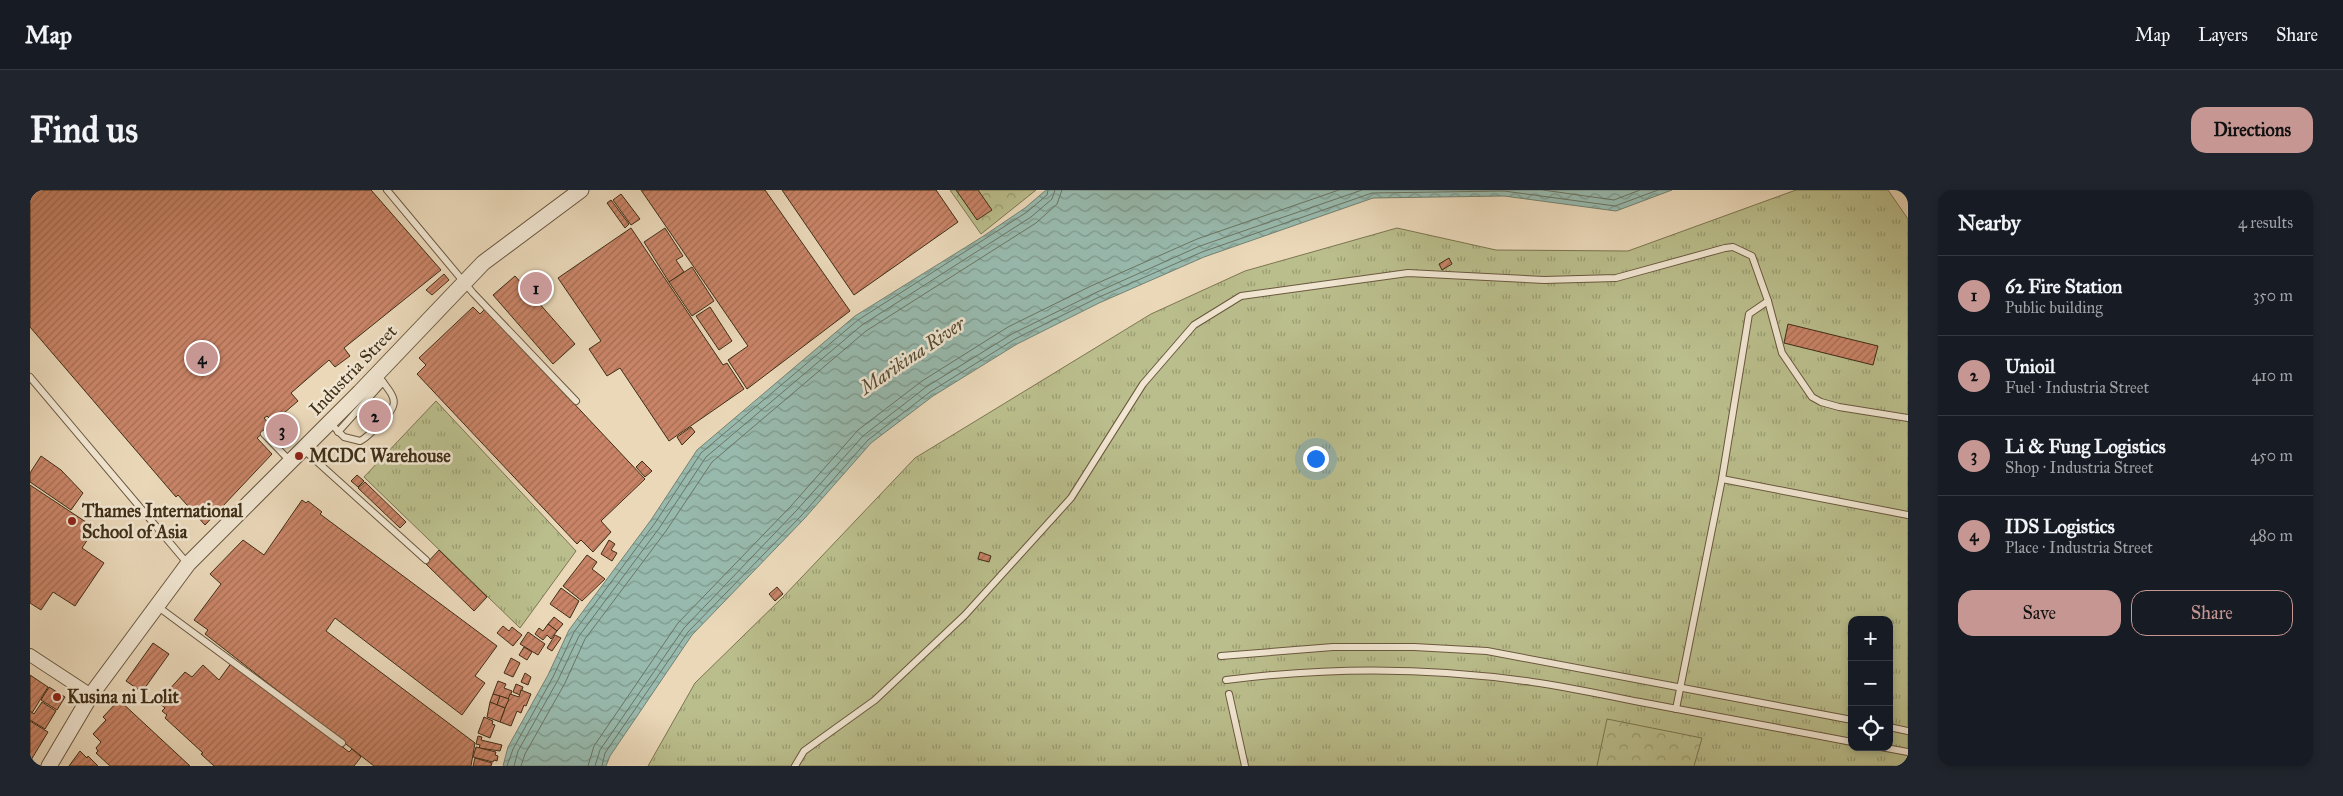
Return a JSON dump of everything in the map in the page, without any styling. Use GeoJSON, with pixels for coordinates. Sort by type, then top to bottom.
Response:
{"type":"FeatureCollection","features":[{"type":"Feature","properties":{"kind":"street","name":"Industria Street"},"geometry":{"type":"LineString","coordinates":[[49,766],[92,695],[188,564],[290,461],[303,449],[334,427],[380,378],[463,281],[497,251],[581,190]]}},
{"type":"Feature","properties":{"kind":"street"},"geometry":{"type":"LineString","coordinates":[[30,655],[92,695]]}},
{"type":"Feature","properties":{"kind":"lane"},"geometry":{"type":"LineString","coordinates":[[387,190],[463,281],[576,401]]}},
{"type":"Feature","properties":{"kind":"lane"},"geometry":{"type":"LineString","coordinates":[[795,766],[804,751],[875,700],[965,615],[1071,498],[1143,384],[1194,324],[1241,296],[1408,273],[1544,280],[1616,278],[1733,247],[1752,256],[1768,301],[1782,353],[1812,396],[1821,402],[1839,407],[1908,418]]}},
{"type":"Feature","properties":{"kind":"lane"},"geometry":{"type":"LineString","coordinates":[[1676,709],[1722,479],[1746,344],[1749,314],[1768,301]]}},
{"type":"Feature","properties":{"kind":"lane"},"geometry":{"type":"LineString","coordinates":[[30,378],[188,564]]}},
{"type":"Feature","properties":{"kind":"lane"},"geometry":{"type":"LineString","coordinates":[[334,427],[344,437],[360,440],[387,417],[394,409],[395,403],[393,396],[380,378]]}},
{"type":"Feature","properties":{"kind":"lane"},"geometry":{"type":"LineString","coordinates":[[264,434],[290,461]]}},
{"type":"Feature","properties":{"kind":"lane"},"geometry":{"type":"LineString","coordinates":[[303,449],[426,560]]}},
{"type":"Feature","properties":{"kind":"lane"},"geometry":{"type":"LineString","coordinates":[[1722,479],[1908,515]]}},
{"type":"Feature","properties":{"kind":"lane"},"geometry":{"type":"LineString","coordinates":[[157,606],[342,743]]}},
{"type":"Feature","properties":{"kind":"lane"},"geometry":{"type":"LineString","coordinates":[[1221,656],[1333,647],[1414,646],[1487,651],[1681,686],[1848,719]]}},
{"type":"Feature","properties":{"kind":"lane"},"geometry":{"type":"LineString","coordinates":[[1226,680],[1287,672],[1433,672],[1532,682],[1848,741]]}},
{"type":"Feature","properties":{"kind":"lane"},"geometry":{"type":"LineString","coordinates":[[1229,694],[1245,766]]}},
{"type":"Feature","properties":{"kind":"lane"},"geometry":{"type":"LineString","coordinates":[[1893,728],[1908,731]]}},
{"type":"Feature","properties":{"kind":"lane"},"geometry":{"type":"LineString","coordinates":[[1893,749],[1908,752]]}},
{"type":"Feature","properties":{"kind":"green space"},"geometry":{"type":"Polygon","coordinates":[[[950,190],[1036,190],[981,234],[950,190]]]}},
{"type":"Feature","properties":{"kind":"green space"},"geometry":{"type":"Polygon","coordinates":[[[1796,190],[1888,190],[1908,219],[1908,766],[648,766],[695,683],[782,598],[915,458],[1151,314],[1245,271],[1397,228],[1496,250],[1628,251],[1796,190]]]}},
{"type":"Feature","properties":{"kind":"green space"},"geometry":{"type":"Polygon","coordinates":[[[436,401],[576,551],[520,628],[364,477],[436,401]]]}},
{"type":"Feature","properties":{"kind":"green space"},"geometry":{"type":"Polygon","coordinates":[[[1607,719],[1702,738],[1694,766],[1597,766],[1607,719]]]}},
{"type":"Feature","properties":{"kind":"water","name":"Marikina River"},"geometry":{"type":"Polygon","coordinates":[[[1046,190],[1672,190],[1616,211],[1504,196],[1373,198],[1204,257],[1099,303],[1017,344],[933,396],[871,443],[804,519],[692,635],[610,756],[606,766],[503,766],[508,747],[548,675],[569,630],[651,520],[697,450],[855,316],[982,237],[1025,208],[1046,190]]]}},
{"type":"Feature","properties":{"kind":"building"},"geometry":{"type":"Polygon","coordinates":[[[30,190],[371,190],[441,270],[344,348],[350,356],[335,367],[329,360],[291,393],[298,401],[284,413],[288,418],[278,427],[267,416],[264,418],[271,426],[257,438],[272,454],[205,525],[178,495],[176,497],[30,327],[30,190]]]}},
{"type":"Feature","properties":{"kind":"building"},"geometry":{"type":"Polygon","coordinates":[[[641,190],[765,190],[850,311],[747,389],[728,360],[748,346],[641,190]]]}},
{"type":"Feature","properties":{"kind":"building"},"geometry":{"type":"Polygon","coordinates":[[[782,190],[936,190],[958,222],[854,295],[782,190]]]}},
{"type":"Feature","properties":{"kind":"building"},"geometry":{"type":"Polygon","coordinates":[[[956,190],[978,190],[992,210],[977,220],[956,190]]]}},
{"type":"Feature","properties":{"kind":"building"},"geometry":{"type":"Polygon","coordinates":[[[621,194],[640,219],[631,225],[613,200],[621,194]]]}},
{"type":"Feature","properties":{"kind":"building"},"geometry":{"type":"Polygon","coordinates":[[[611,200],[629,224],[625,228],[607,203],[611,200]]]}},
{"type":"Feature","properties":{"kind":"building"},"geometry":{"type":"Polygon","coordinates":[[[631,228],[723,365],[727,363],[744,389],[669,441],[620,368],[607,376],[589,349],[601,341],[558,278],[631,228]]]}},
{"type":"Feature","properties":{"kind":"building"},"geometry":{"type":"Polygon","coordinates":[[[665,228],[683,256],[676,260],[684,272],[669,282],[644,242],[665,228]]]}},
{"type":"Feature","properties":{"kind":"building"},"geometry":{"type":"Polygon","coordinates":[[[1449,258],[1452,264],[1442,270],[1439,264],[1449,258]]]}},
{"type":"Feature","properties":{"kind":"building"},"geometry":{"type":"Polygon","coordinates":[[[692,267],[714,301],[692,316],[669,282],[692,267]]]}},
{"type":"Feature","properties":{"kind":"building"},"geometry":{"type":"Polygon","coordinates":[[[444,274],[449,280],[432,295],[426,290],[444,274]]]}},
{"type":"Feature","properties":{"kind":"building"},"geometry":{"type":"Polygon","coordinates":[[[515,276],[575,344],[553,364],[493,295],[515,276]]]}},
{"type":"Feature","properties":{"kind":"building"},"geometry":{"type":"Polygon","coordinates":[[[473,307],[480,314],[485,309],[645,479],[601,521],[611,532],[593,552],[581,540],[577,544],[417,374],[426,365],[419,358],[473,307]]]}},
{"type":"Feature","properties":{"kind":"building"},"geometry":{"type":"Polygon","coordinates":[[[710,307],[732,341],[719,350],[696,316],[710,307]]]}},
{"type":"Feature","properties":{"kind":"building"},"geometry":{"type":"Polygon","coordinates":[[[1788,324],[1878,346],[1873,365],[1784,343],[1788,324]]]}},
{"type":"Feature","properties":{"kind":"building"},"geometry":{"type":"Polygon","coordinates":[[[691,427],[695,432],[682,445],[677,437],[691,427]]]}},
{"type":"Feature","properties":{"kind":"building"},"geometry":{"type":"Polygon","coordinates":[[[288,429],[296,438],[287,446],[279,438],[288,429]]]}},
{"type":"Feature","properties":{"kind":"building"},"geometry":{"type":"Polygon","coordinates":[[[41,456],[61,470],[83,493],[71,510],[30,482],[30,473],[41,456]]]}},
{"type":"Feature","properties":{"kind":"building"},"geometry":{"type":"Polygon","coordinates":[[[642,461],[652,471],[645,477],[636,467],[642,461]]]}},
{"type":"Feature","properties":{"kind":"building"},"geometry":{"type":"Polygon","coordinates":[[[357,475],[364,481],[358,487],[351,481],[357,475]]]}},
{"type":"Feature","properties":{"kind":"building"},"geometry":{"type":"Polygon","coordinates":[[[365,482],[406,522],[400,528],[358,488],[365,482]]]}},
{"type":"Feature","properties":{"kind":"building"},"geometry":{"type":"Polygon","coordinates":[[[30,485],[95,528],[82,548],[104,563],[75,606],[53,592],[41,610],[30,603],[30,485]]]}},
{"type":"Feature","properties":{"kind":"building"},"geometry":{"type":"Polygon","coordinates":[[[302,500],[306,503],[308,501],[322,512],[320,514],[497,646],[475,676],[485,683],[462,715],[335,618],[326,631],[475,743],[471,766],[374,766],[205,634],[208,630],[194,620],[221,584],[210,574],[243,540],[264,555],[302,500]]]}},
{"type":"Feature","properties":{"kind":"building"},"geometry":{"type":"Polygon","coordinates":[[[609,540],[615,544],[611,550],[617,553],[612,561],[601,554],[609,540]]]}},
{"type":"Feature","properties":{"kind":"building"},"geometry":{"type":"Polygon","coordinates":[[[439,550],[487,597],[474,611],[426,564],[439,550]]]}},
{"type":"Feature","properties":{"kind":"building"},"geometry":{"type":"Polygon","coordinates":[[[980,552],[991,556],[989,562],[978,559],[980,552]]]}},
{"type":"Feature","properties":{"kind":"building"},"geometry":{"type":"Polygon","coordinates":[[[587,555],[597,562],[592,569],[605,579],[582,601],[563,586],[587,555]]]}},
{"type":"Feature","properties":{"kind":"building"},"geometry":{"type":"Polygon","coordinates":[[[777,587],[783,594],[775,601],[769,594],[777,587]]]}},
{"type":"Feature","properties":{"kind":"building"},"geometry":{"type":"Polygon","coordinates":[[[561,588],[579,601],[570,618],[550,604],[561,588]]]}},
{"type":"Feature","properties":{"kind":"building"},"geometry":{"type":"Polygon","coordinates":[[[554,617],[563,624],[557,631],[548,624],[554,617]]]}},
{"type":"Feature","properties":{"kind":"building"},"geometry":{"type":"Polygon","coordinates":[[[548,624],[557,631],[551,639],[547,635],[543,640],[535,634],[539,628],[543,631],[548,624]]]}},
{"type":"Feature","properties":{"kind":"building"},"geometry":{"type":"Polygon","coordinates":[[[503,626],[509,631],[512,627],[522,635],[513,646],[497,633],[503,626]]]}},
{"type":"Feature","properties":{"kind":"building"},"geometry":{"type":"Polygon","coordinates":[[[528,632],[545,644],[538,655],[520,644],[528,632]]]}},
{"type":"Feature","properties":{"kind":"building"},"geometry":{"type":"Polygon","coordinates":[[[555,635],[561,638],[552,651],[547,648],[555,635]]]}},
{"type":"Feature","properties":{"kind":"building"},"geometry":{"type":"Polygon","coordinates":[[[153,643],[169,654],[142,692],[126,681],[153,643]]]}},
{"type":"Feature","properties":{"kind":"building"},"geometry":{"type":"Polygon","coordinates":[[[524,647],[532,652],[527,660],[519,655],[524,647]]]}},
{"type":"Feature","properties":{"kind":"building"},"geometry":{"type":"Polygon","coordinates":[[[511,658],[520,663],[513,677],[504,673],[511,658]]]}},
{"type":"Feature","properties":{"kind":"building"},"geometry":{"type":"Polygon","coordinates":[[[232,662],[349,752],[352,749],[361,757],[354,766],[214,766],[201,754],[203,753],[165,718],[167,715],[162,711],[165,708],[158,702],[185,672],[192,677],[203,665],[219,680],[232,662]]]}},
{"type":"Feature","properties":{"kind":"building"},"geometry":{"type":"Polygon","coordinates":[[[525,673],[531,677],[528,685],[521,682],[525,673]]]}},
{"type":"Feature","properties":{"kind":"building"},"geometry":{"type":"Polygon","coordinates":[[[30,675],[48,687],[32,713],[30,711],[30,675]]]}},
{"type":"Feature","properties":{"kind":"building"},"geometry":{"type":"Polygon","coordinates":[[[498,681],[506,684],[504,688],[512,691],[509,699],[493,694],[498,681]]]}},
{"type":"Feature","properties":{"kind":"building"},"geometry":{"type":"Polygon","coordinates":[[[516,684],[523,687],[520,695],[513,692],[516,684]]]}},
{"type":"Feature","properties":{"kind":"building"},"geometry":{"type":"Polygon","coordinates":[[[49,687],[65,697],[57,710],[41,700],[49,687]]]}},
{"type":"Feature","properties":{"kind":"building"},"geometry":{"type":"Polygon","coordinates":[[[521,690],[531,694],[526,706],[524,705],[521,713],[517,711],[511,726],[500,722],[510,694],[519,697],[521,690]]]}},
{"type":"Feature","properties":{"kind":"building"},"geometry":{"type":"Polygon","coordinates":[[[493,694],[500,696],[497,705],[490,702],[493,694]]]}},
{"type":"Feature","properties":{"kind":"building"},"geometry":{"type":"Polygon","coordinates":[[[500,696],[509,699],[505,708],[497,705],[500,696]]]}},
{"type":"Feature","properties":{"kind":"building"},"geometry":{"type":"Polygon","coordinates":[[[119,700],[190,766],[110,766],[96,753],[98,751],[96,748],[101,742],[93,734],[106,720],[103,717],[119,700]]]}},
{"type":"Feature","properties":{"kind":"building"},"geometry":{"type":"Polygon","coordinates":[[[42,702],[56,711],[45,729],[30,720],[30,711],[34,714],[42,702]]]}},
{"type":"Feature","properties":{"kind":"building"},"geometry":{"type":"Polygon","coordinates":[[[490,702],[505,708],[500,722],[487,717],[490,702]]]}},
{"type":"Feature","properties":{"kind":"building"},"geometry":{"type":"Polygon","coordinates":[[[484,717],[493,721],[492,724],[495,725],[490,738],[478,733],[484,717]]]}},
{"type":"Feature","properties":{"kind":"building"},"geometry":{"type":"Polygon","coordinates":[[[30,721],[48,732],[31,760],[30,759],[30,721]]]}},
{"type":"Feature","properties":{"kind":"building"},"geometry":{"type":"Polygon","coordinates":[[[478,736],[482,737],[481,740],[502,745],[500,751],[479,748],[480,745],[476,744],[478,736]]]}},
{"type":"Feature","properties":{"kind":"building"},"geometry":{"type":"Polygon","coordinates":[[[476,747],[496,752],[495,755],[498,756],[497,761],[494,760],[493,762],[473,757],[476,747]]]}},
{"type":"Feature","properties":{"kind":"building"},"geometry":{"type":"Polygon","coordinates":[[[80,751],[87,758],[88,756],[98,766],[69,766],[80,751]]]}},
{"type":"Feature","properties":{"kind":"building"},"geometry":{"type":"Polygon","coordinates":[[[475,758],[492,763],[491,766],[473,766],[475,758]]]}},
{"type":"Feature","properties":{"kind":"place","name":"62 Fire Station"},"geometry":{"type":"Point","coordinates":[536,288]}},
{"type":"Feature","properties":{"kind":"place","name":"IDS Logistics"},"geometry":{"type":"Point","coordinates":[202,358]}},
{"type":"Feature","properties":{"kind":"place","name":"Unioil"},"geometry":{"type":"Point","coordinates":[375,416]}},
{"type":"Feature","properties":{"kind":"place","name":"Li & Fung Logistics"},"geometry":{"type":"Point","coordinates":[282,430]}},
{"type":"Feature","properties":{"kind":"place","name":"MCDC Warehouse"},"geometry":{"type":"Point","coordinates":[299,456]}},
{"type":"Feature","properties":{"kind":"place","name":"Thames International School of Asia"},"geometry":{"type":"Point","coordinates":[72,521]}},
{"type":"Feature","properties":{"kind":"place","name":"Kusina ni Lolit"},"geometry":{"type":"Point","coordinates":[57,697]}}]}
